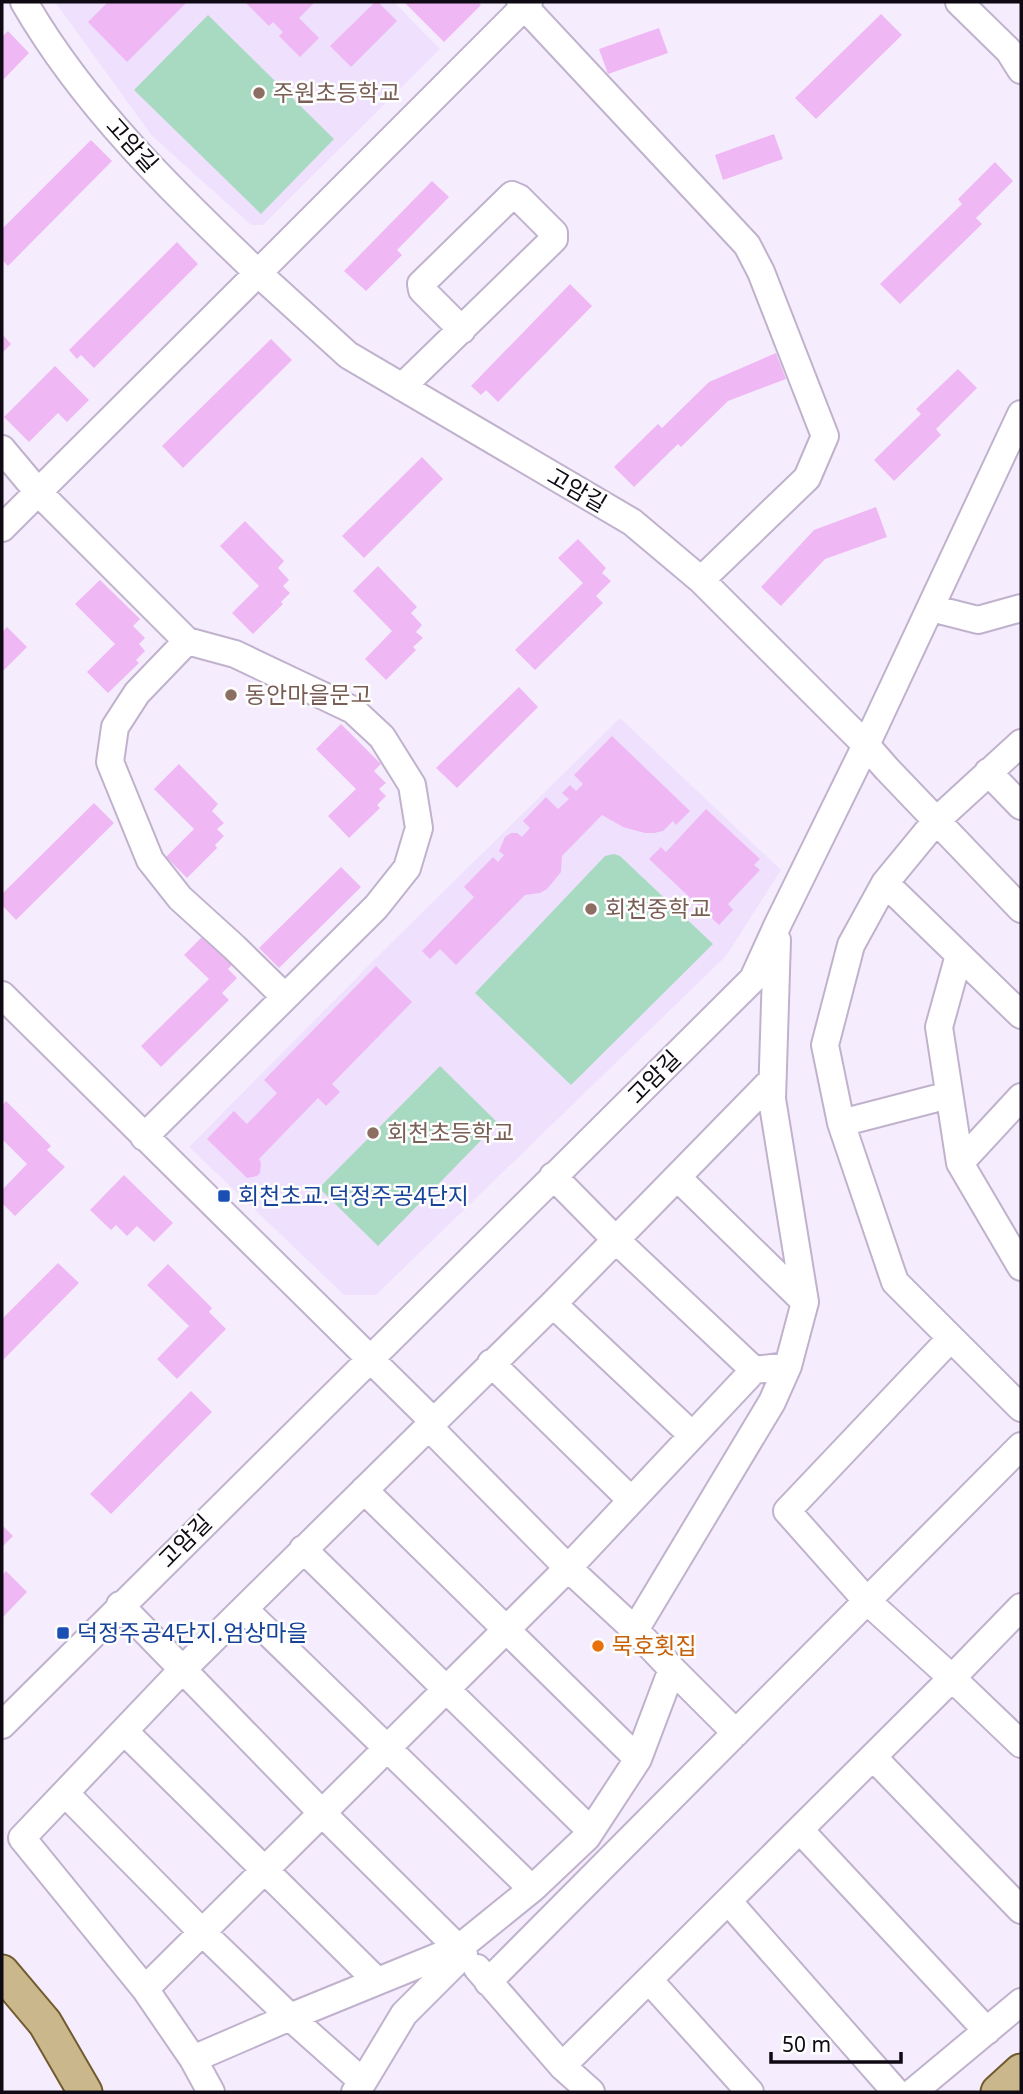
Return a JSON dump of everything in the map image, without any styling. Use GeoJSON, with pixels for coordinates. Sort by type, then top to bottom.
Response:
{"type":"FeatureCollection","features":[{"type":"Feature","properties":{"kind":"main road"},"geometry":{"type":"LineString","coordinates":[[2,1972],[45,2024],[85,2092]]}},
{"type":"Feature","properties":{"kind":"main road"},"geometry":{"type":"LineString","coordinates":[[998,2092],[1021,2071]]}},
{"type":"Feature","properties":{"kind":"street","name":"고암길"},"geometry":{"type":"LineString","coordinates":[[24,2],[47,41],[101,111],[183,201],[258,274],[348,355],[632,522],[701,580],[866,745]]}},
{"type":"Feature","properties":{"kind":"street"},"geometry":{"type":"LineString","coordinates":[[959,2],[1017,53]]}},
{"type":"Feature","properties":{"kind":"street"},"geometry":{"type":"LineString","coordinates":[[2,528],[258,274],[525,3],[747,245],[761,272],[825,436],[807,478],[701,580]]}},
{"type":"Feature","properties":{"kind":"street"},"geometry":{"type":"LineString","coordinates":[[402,387],[462,330],[554,239],[554,233],[519,198],[512,195],[421,284],[422,290],[462,330]]}},
{"type":"Feature","properties":{"kind":"street","name":"고암길"},"geometry":{"type":"LineString","coordinates":[[2,1725],[753,979],[1021,414]]}},
{"type":"Feature","properties":{"kind":"street"},"geometry":{"type":"LineString","coordinates":[[2,449],[38,492],[187,641],[235,654],[353,710],[382,737],[411,785],[419,828],[407,868],[376,907],[144,1137]]}},
{"type":"Feature","properties":{"kind":"street"},"geometry":{"type":"LineString","coordinates":[[931,608],[978,620],[1021,608]]}},
{"type":"Feature","properties":{"kind":"street"},"geometry":{"type":"LineString","coordinates":[[187,641],[137,693],[115,727],[110,762],[150,860],[180,898],[284,996]]}},
{"type":"Feature","properties":{"kind":"street"},"geometry":{"type":"LineString","coordinates":[[1021,743],[936,821],[885,883],[851,945],[825,1045],[841,1123],[895,1282],[1021,1408]]}},
{"type":"Feature","properties":{"kind":"street"},"geometry":{"type":"LineString","coordinates":[[866,745],[1021,909]]}},
{"type":"Feature","properties":{"kind":"street"},"geometry":{"type":"LineString","coordinates":[[988,772],[1021,806]]}},
{"type":"Feature","properties":{"kind":"street"},"geometry":{"type":"LineString","coordinates":[[885,883],[1021,1015]]}},
{"type":"Feature","properties":{"kind":"street"},"geometry":{"type":"LineString","coordinates":[[635,1630],[772,1402],[788,1366],[805,1302],[772,1098],[778,924]]}},
{"type":"Feature","properties":{"kind":"street"},"geometry":{"type":"LineString","coordinates":[[960,955],[939,1027],[960,1163],[1021,1266]]}},
{"type":"Feature","properties":{"kind":"street"},"geometry":{"type":"LineString","coordinates":[[2,995],[370,1359],[568,1567],[635,1630],[736,1733]]}},
{"type":"Feature","properties":{"kind":"street"},"geometry":{"type":"LineString","coordinates":[[211,2092],[193,2059],[145,1989],[22,1838],[183,1669],[553,1304],[772,1080]]}},
{"type":"Feature","properties":{"kind":"street"},"geometry":{"type":"LineString","coordinates":[[841,1123],[949,1095]]}},
{"type":"Feature","properties":{"kind":"street"},"geometry":{"type":"LineString","coordinates":[[960,1163],[1021,1097]]}},
{"type":"Feature","properties":{"kind":"street"},"geometry":{"type":"LineString","coordinates":[[553,1176],[616,1240],[754,1370]]}},
{"type":"Feature","properties":{"kind":"street"},"geometry":{"type":"LineString","coordinates":[[678,1178],[805,1302]]}},
{"type":"Feature","properties":{"kind":"street"},"geometry":{"type":"LineString","coordinates":[[553,1304],[692,1435]]}},
{"type":"Feature","properties":{"kind":"street"},"geometry":{"type":"LineString","coordinates":[[951,1338],[787,1511],[867,1601],[1021,1744]]}},
{"type":"Feature","properties":{"kind":"street"},"geometry":{"type":"LineString","coordinates":[[491,1363],[631,1500]]}},
{"type":"Feature","properties":{"kind":"street"},"geometry":{"type":"LineString","coordinates":[[145,1989],[568,1567],[754,1370],[788,1366]]}},
{"type":"Feature","properties":{"kind":"street"},"geometry":{"type":"LineString","coordinates":[[488,1982],[1021,1446]]}},
{"type":"Feature","properties":{"kind":"street"},"geometry":{"type":"LineString","coordinates":[[364,1490],[638,1759]]}},
{"type":"Feature","properties":{"kind":"street"},"geometry":{"type":"LineString","coordinates":[[303,1549],[591,1831]]}},
{"type":"Feature","properties":{"kind":"street"},"geometry":{"type":"LineString","coordinates":[[120,1605],[322,1813],[462,1951],[562,2066],[590,2092]]}},
{"type":"Feature","properties":{"kind":"street"},"geometry":{"type":"LineString","coordinates":[[562,2066],[1021,1607]]}},
{"type":"Feature","properties":{"kind":"street"},"geometry":{"type":"LineString","coordinates":[[244,1609],[532,1889]]}},
{"type":"Feature","properties":{"kind":"street"},"geometry":{"type":"LineString","coordinates":[[65,1793],[359,2087],[404,2014],[462,1951],[532,1889],[591,1831],[638,1759],[671,1669]]}},
{"type":"Feature","properties":{"kind":"street"},"geometry":{"type":"LineString","coordinates":[[124,1731],[377,1981]]}},
{"type":"Feature","properties":{"kind":"street"},"geometry":{"type":"LineString","coordinates":[[873,1757],[1021,1910]]}},
{"type":"Feature","properties":{"kind":"street"},"geometry":{"type":"LineString","coordinates":[[800,1830],[987,2031]]}},
{"type":"Feature","properties":{"kind":"street"},"geometry":{"type":"LineString","coordinates":[[728,1901],[896,2092]]}},
{"type":"Feature","properties":{"kind":"street"},"geometry":{"type":"LineString","coordinates":[[193,2059],[377,1981],[462,1951]]}},
{"type":"Feature","properties":{"kind":"street"},"geometry":{"type":"LineString","coordinates":[[649,1980],[750,2092]]}},
{"type":"Feature","properties":{"kind":"street"},"geometry":{"type":"LineString","coordinates":[[913,2092],[1021,2002]]}},
{"type":"Feature","properties":{"kind":"shaded area","name":"주원초등학교"},"geometry":{"type":"Polygon","coordinates":[[[55,2],[394,2],[440,49],[263,225],[251,225],[152,136],[55,2]]]}},
{"type":"Feature","properties":{"kind":"shaded area"},"geometry":{"type":"Polygon","coordinates":[[[620,718],[781,870],[726,956],[376,1295],[344,1295],[189,1147],[620,718]]]}},
{"type":"Feature","properties":{"kind":"green space"},"geometry":{"type":"Polygon","coordinates":[[[208,15],[334,139],[261,214],[134,90],[208,15]]]}},
{"type":"Feature","properties":{"kind":"green space"},"geometry":{"type":"Polygon","coordinates":[[[605,856],[620,856],[713,944],[571,1085],[475,993],[605,856]]]}},
{"type":"Feature","properties":{"kind":"green space"},"geometry":{"type":"Polygon","coordinates":[[[440,1066],[498,1123],[378,1246],[319,1188],[440,1066]]]}},
{"type":"Feature","properties":{"kind":"building"},"geometry":{"type":"Polygon","coordinates":[[[108,2],[187,2],[127,62],[88,22],[108,2]]]}},
{"type":"Feature","properties":{"kind":"building"},"geometry":{"type":"Polygon","coordinates":[[[245,2],[315,2],[299,18],[319,38],[300,57],[279,36],[283,32],[273,22],[269,26],[245,2]]]}},
{"type":"Feature","properties":{"kind":"building"},"geometry":{"type":"Polygon","coordinates":[[[375,2],[397,21],[351,67],[330,46],[375,2]]]}},
{"type":"Feature","properties":{"kind":"building"},"geometry":{"type":"Polygon","coordinates":[[[404,2],[478,2],[481,5],[444,42],[404,2]]]}},
{"type":"Feature","properties":{"kind":"building"},"geometry":{"type":"Polygon","coordinates":[[[881,14],[902,35],[816,119],[795,98],[881,14]]]}},
{"type":"Feature","properties":{"kind":"building"},"geometry":{"type":"Polygon","coordinates":[[[659,28],[668,53],[608,74],[599,49],[659,28]]]}},
{"type":"Feature","properties":{"kind":"building"},"geometry":{"type":"Polygon","coordinates":[[[8,31],[29,53],[2,81],[2,37],[8,31]]]}},
{"type":"Feature","properties":{"kind":"building"},"geometry":{"type":"Polygon","coordinates":[[[774,134],[783,159],[723,180],[715,155],[774,134]]]}},
{"type":"Feature","properties":{"kind":"building"},"geometry":{"type":"Polygon","coordinates":[[[91,140],[112,161],[8,266],[2,260],[2,229],[91,140]]]}},
{"type":"Feature","properties":{"kind":"building"},"geometry":{"type":"Polygon","coordinates":[[[995,162],[1013,181],[976,218],[982,224],[900,304],[880,284],[962,204],[958,199],[995,162]]]}},
{"type":"Feature","properties":{"kind":"building"},"geometry":{"type":"Polygon","coordinates":[[[432,181],[449,197],[397,250],[402,255],[366,291],[344,271],[432,181]]]}},
{"type":"Feature","properties":{"kind":"building"},"geometry":{"type":"Polygon","coordinates":[[[177,242],[198,264],[94,368],[81,355],[77,359],[69,350],[177,242]]]}},
{"type":"Feature","properties":{"kind":"building"},"geometry":{"type":"Polygon","coordinates":[[[570,284],[592,306],[498,402],[486,390],[481,395],[471,386],[570,284]]]}},
{"type":"Feature","properties":{"kind":"building"},"geometry":{"type":"Polygon","coordinates":[[[2,334],[11,344],[2,353],[2,334]]]}},
{"type":"Feature","properties":{"kind":"building"},"geometry":{"type":"Polygon","coordinates":[[[271,339],[292,360],[183,468],[162,446],[271,339]]]}},
{"type":"Feature","properties":{"kind":"building"},"geometry":{"type":"Polygon","coordinates":[[[776,353],[786,379],[728,401],[681,447],[678,444],[634,487],[614,467],[658,424],[662,428],[709,382],[776,353]]]}},
{"type":"Feature","properties":{"kind":"building"},"geometry":{"type":"Polygon","coordinates":[[[55,366],[89,400],[67,422],[58,413],[29,442],[4,417],[55,366]]]}},
{"type":"Feature","properties":{"kind":"building"},"geometry":{"type":"Polygon","coordinates":[[[958,369],[977,388],[936,429],[941,435],[894,481],[874,460],[921,414],[916,409],[958,369]]]}},
{"type":"Feature","properties":{"kind":"building"},"geometry":{"type":"Polygon","coordinates":[[[422,457],[443,479],[364,558],[342,536],[422,457]]]}},
{"type":"Feature","properties":{"kind":"building"},"geometry":{"type":"Polygon","coordinates":[[[876,507],[887,537],[825,559],[781,606],[761,587],[814,530],[876,507]]]}},
{"type":"Feature","properties":{"kind":"building"},"geometry":{"type":"Polygon","coordinates":[[[245,521],[284,561],[278,568],[289,580],[283,586],[290,593],[281,602],[283,604],[253,634],[232,613],[259,586],[220,546],[245,521]]]}},
{"type":"Feature","properties":{"kind":"building"},"geometry":{"type":"Polygon","coordinates":[[[578,539],[606,568],[602,573],[611,581],[596,596],[603,603],[535,670],[515,650],[583,583],[558,558],[578,539]]]}},
{"type":"Feature","properties":{"kind":"building"},"geometry":{"type":"Polygon","coordinates":[[[378,566],[417,607],[411,613],[422,625],[416,632],[423,638],[413,647],[416,650],[386,680],[365,659],[392,631],[353,591],[378,566]]]}},
{"type":"Feature","properties":{"kind":"building"},"geometry":{"type":"Polygon","coordinates":[[[100,580],[140,619],[133,626],[145,638],[139,644],[145,651],[136,660],[139,663],[108,693],[87,672],[115,644],[75,604],[100,580]]]}},
{"type":"Feature","properties":{"kind":"building"},"geometry":{"type":"Polygon","coordinates":[[[7,627],[27,647],[2,672],[2,632],[7,627]]]}},
{"type":"Feature","properties":{"kind":"building"},"geometry":{"type":"Polygon","coordinates":[[[519,687],[538,707],[457,788],[436,768],[519,687]]]}},
{"type":"Feature","properties":{"kind":"building"},"geometry":{"type":"Polygon","coordinates":[[[341,724],[381,764],[374,771],[386,783],[379,789],[386,796],[377,805],[380,808],[349,838],[328,816],[356,789],[316,749],[341,724]]]}},
{"type":"Feature","properties":{"kind":"building"},"geometry":{"type":"Polygon","coordinates":[[[612,736],[690,811],[676,825],[673,821],[663,831],[654,833],[623,827],[602,815],[562,856],[561,872],[547,889],[525,895],[456,965],[440,949],[430,959],[422,951],[474,897],[464,887],[493,857],[498,862],[504,855],[499,851],[505,837],[517,833],[522,837],[530,828],[523,821],[546,797],[558,809],[569,799],[562,793],[570,785],[576,791],[583,784],[574,775],[612,736]]]}},
{"type":"Feature","properties":{"kind":"building"},"geometry":{"type":"Polygon","coordinates":[[[179,764],[218,804],[212,811],[224,823],[217,829],[224,836],[215,845],[217,848],[187,878],[166,857],[194,829],[154,789],[179,764]]]}},
{"type":"Feature","properties":{"kind":"building"},"geometry":{"type":"Polygon","coordinates":[[[94,803],[114,823],[16,920],[2,905],[2,894],[94,803]]]}},
{"type":"Feature","properties":{"kind":"building"},"geometry":{"type":"Polygon","coordinates":[[[706,809],[760,859],[754,865],[760,870],[728,904],[733,910],[719,925],[649,859],[661,847],[666,852],[706,809]]]}},
{"type":"Feature","properties":{"kind":"building"},"geometry":{"type":"Polygon","coordinates":[[[341,867],[361,887],[279,968],[259,948],[341,867]]]}},
{"type":"Feature","properties":{"kind":"building"},"geometry":{"type":"Polygon","coordinates":[[[203,936],[232,965],[228,969],[237,978],[222,993],[229,1000],[161,1067],[141,1046],[209,979],[184,955],[203,936]]]}},
{"type":"Feature","properties":{"kind":"building"},"geometry":{"type":"Polygon","coordinates":[[[376,966],[412,1002],[332,1084],[340,1092],[326,1106],[318,1098],[259,1159],[260,1173],[247,1178],[207,1139],[234,1111],[247,1124],[277,1093],[264,1080],[376,966]]]}},
{"type":"Feature","properties":{"kind":"building"},"geometry":{"type":"Polygon","coordinates":[[[6,1101],[51,1146],[47,1150],[65,1167],[15,1216],[2,1203],[2,1190],[27,1164],[2,1139],[2,1106],[6,1101]]]}},
{"type":"Feature","properties":{"kind":"building"},"geometry":{"type":"Polygon","coordinates":[[[124,1175],[173,1223],[154,1242],[137,1226],[127,1236],[116,1225],[111,1230],[90,1210],[124,1175]]]}},
{"type":"Feature","properties":{"kind":"building"},"geometry":{"type":"Polygon","coordinates":[[[58,1263],[79,1283],[2,1361],[2,1319],[58,1263]]]}},
{"type":"Feature","properties":{"kind":"building"},"geometry":{"type":"Polygon","coordinates":[[[168,1264],[212,1308],[209,1312],[226,1329],[177,1379],[157,1359],[189,1326],[147,1285],[168,1264]]]}},
{"type":"Feature","properties":{"kind":"building"},"geometry":{"type":"Polygon","coordinates":[[[191,1391],[212,1412],[111,1514],[90,1494],[191,1391]]]}},
{"type":"Feature","properties":{"kind":"building"},"geometry":{"type":"Polygon","coordinates":[[[2,1525],[13,1536],[2,1547],[2,1525]]]}},
{"type":"Feature","properties":{"kind":"building"},"geometry":{"type":"Polygon","coordinates":[[[6,1571],[27,1592],[2,1618],[2,1576],[6,1571]]]}},
{"type":"Feature","properties":{"kind":"place","name":"주원초등학교"},"geometry":{"type":"Point","coordinates":[259,93]}},
{"type":"Feature","properties":{"kind":"place","name":"동안마을문고"},"geometry":{"type":"Point","coordinates":[231,695]}},
{"type":"Feature","properties":{"kind":"place","name":"회천중학교"},"geometry":{"type":"Point","coordinates":[591,909]}},
{"type":"Feature","properties":{"kind":"place","name":"회천초등학교"},"geometry":{"type":"Point","coordinates":[373,1133]}},
{"type":"Feature","properties":{"kind":"place","name":"회천초교.덕정주공4단지"},"geometry":{"type":"Point","coordinates":[224,1196]}},
{"type":"Feature","properties":{"kind":"place","name":"덕정주공4단지.엄상마을"},"geometry":{"type":"Point","coordinates":[63,1633]}},
{"type":"Feature","properties":{"kind":"place","name":"묵호횟집"},"geometry":{"type":"Point","coordinates":[598,1646]}}]}
